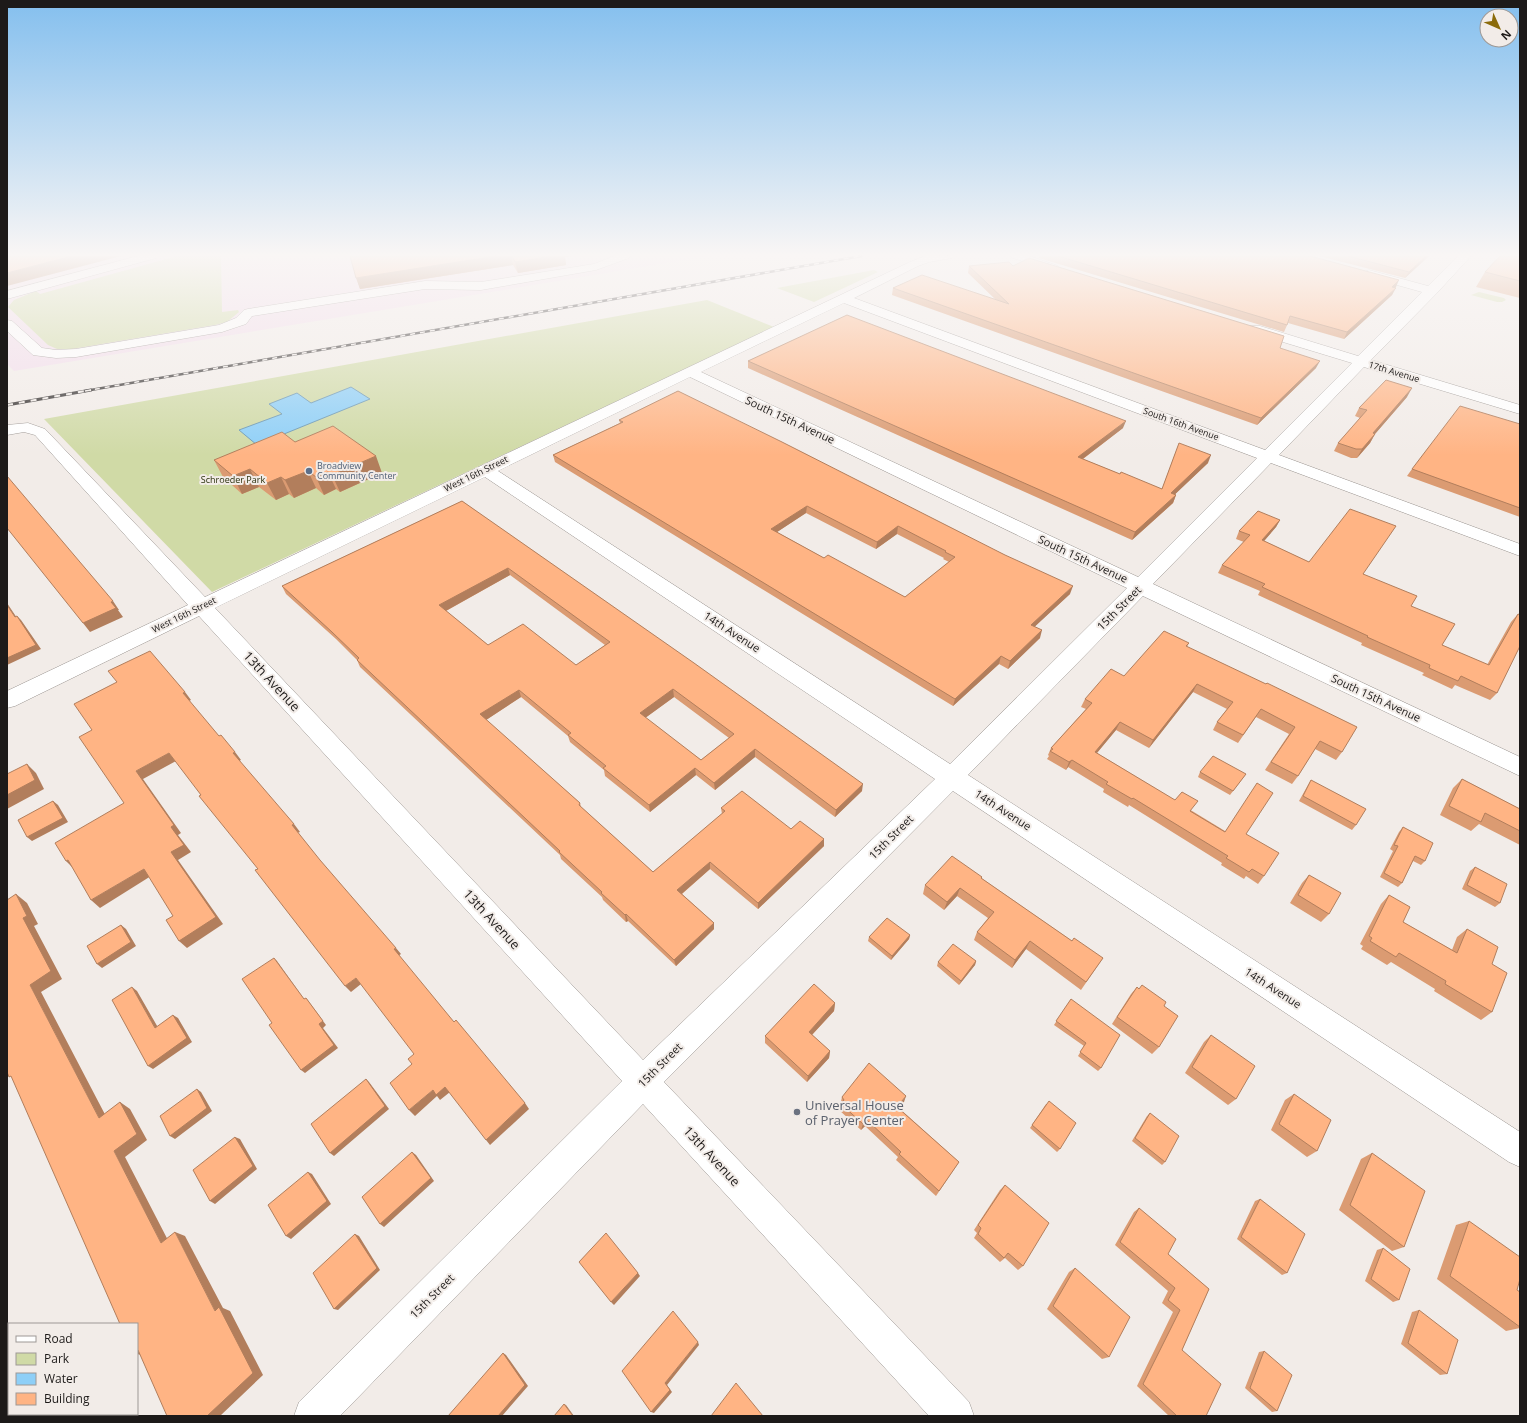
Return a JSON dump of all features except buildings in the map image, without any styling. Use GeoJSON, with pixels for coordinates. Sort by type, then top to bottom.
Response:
{"type":"FeatureCollection","features":[{"type":"Feature","properties":{"kind":"street"},"geometry":{"type":"LineString","coordinates":[[7,324],[38,352],[56,354],[76,353],[222,328],[240,322]]}},
{"type":"Feature","properties":{"kind":"street","name":"West 16th Street"},"geometry":{"type":"LineString","coordinates":[[7,700],[792,322]]}},
{"type":"Feature","properties":{"kind":"street","name":"South 16th Avenue"},"geometry":{"type":"LineString","coordinates":[[908,322],[1520,550]]}},
{"type":"Feature","properties":{"kind":"street","name":"15th Street"},"geometry":{"type":"LineString","coordinates":[[313,1416],[643,1082],[952,777],[1401,322]]}},
{"type":"Feature","properties":{"kind":"street","name":"17th Avenue"},"geometry":{"type":"LineString","coordinates":[[1242,325],[1520,410]]}},
{"type":"Feature","properties":{"kind":"street","name":"South 15th Avenue"},"geometry":{"type":"LineString","coordinates":[[690,372],[1520,766]]}},
{"type":"Feature","properties":{"kind":"street","name":"13th Avenue"},"geometry":{"type":"LineString","coordinates":[[16,428],[35,428],[40,432],[955,1416]]}},
{"type":"Feature","properties":{"kind":"street","name":"14th Avenue"},"geometry":{"type":"LineString","coordinates":[[485,470],[1520,1151]]}},
{"type":"Feature","properties":{"kind":"shaded area"},"geometry":{"type":"Polygon","coordinates":[[[7,322],[308,322],[14,371],[7,364],[7,322]]]}},
{"type":"Feature","properties":{"kind":"green space"},"geometry":{"type":"Polygon","coordinates":[[[24,322],[225,322],[72,349],[57,349],[48,345],[24,322]]]}},
{"type":"Feature","properties":{"kind":"green space","name":"Schroeder Park"},"geometry":{"type":"Polygon","coordinates":[[[582,322],[763,322],[774,327],[212,592],[44,419],[582,322]]]}},
{"type":"Feature","properties":{"kind":"water"},"geometry":{"type":"Polygon","coordinates":[[[351,387],[370,399],[257,445],[239,430],[282,414],[269,404],[297,393],[311,403],[351,387]]]}},
{"type":"Feature","properties":{"kind":"railway"},"geometry":{"type":"LineString","coordinates":[[85,391],[479,322]]}},
{"type":"Feature","properties":{"kind":"railway"},"geometry":{"type":"LineString","coordinates":[[7,405],[91,390]]}},
{"type":"Feature","properties":{"kind":"place","name":"Broadview Community Center"},"geometry":{"type":"Point","coordinates":[309,471]}},
{"type":"Feature","properties":{"kind":"place","name":"Universal House of Prayer Center"},"geometry":{"type":"Point","coordinates":[797,1112]}}]}
